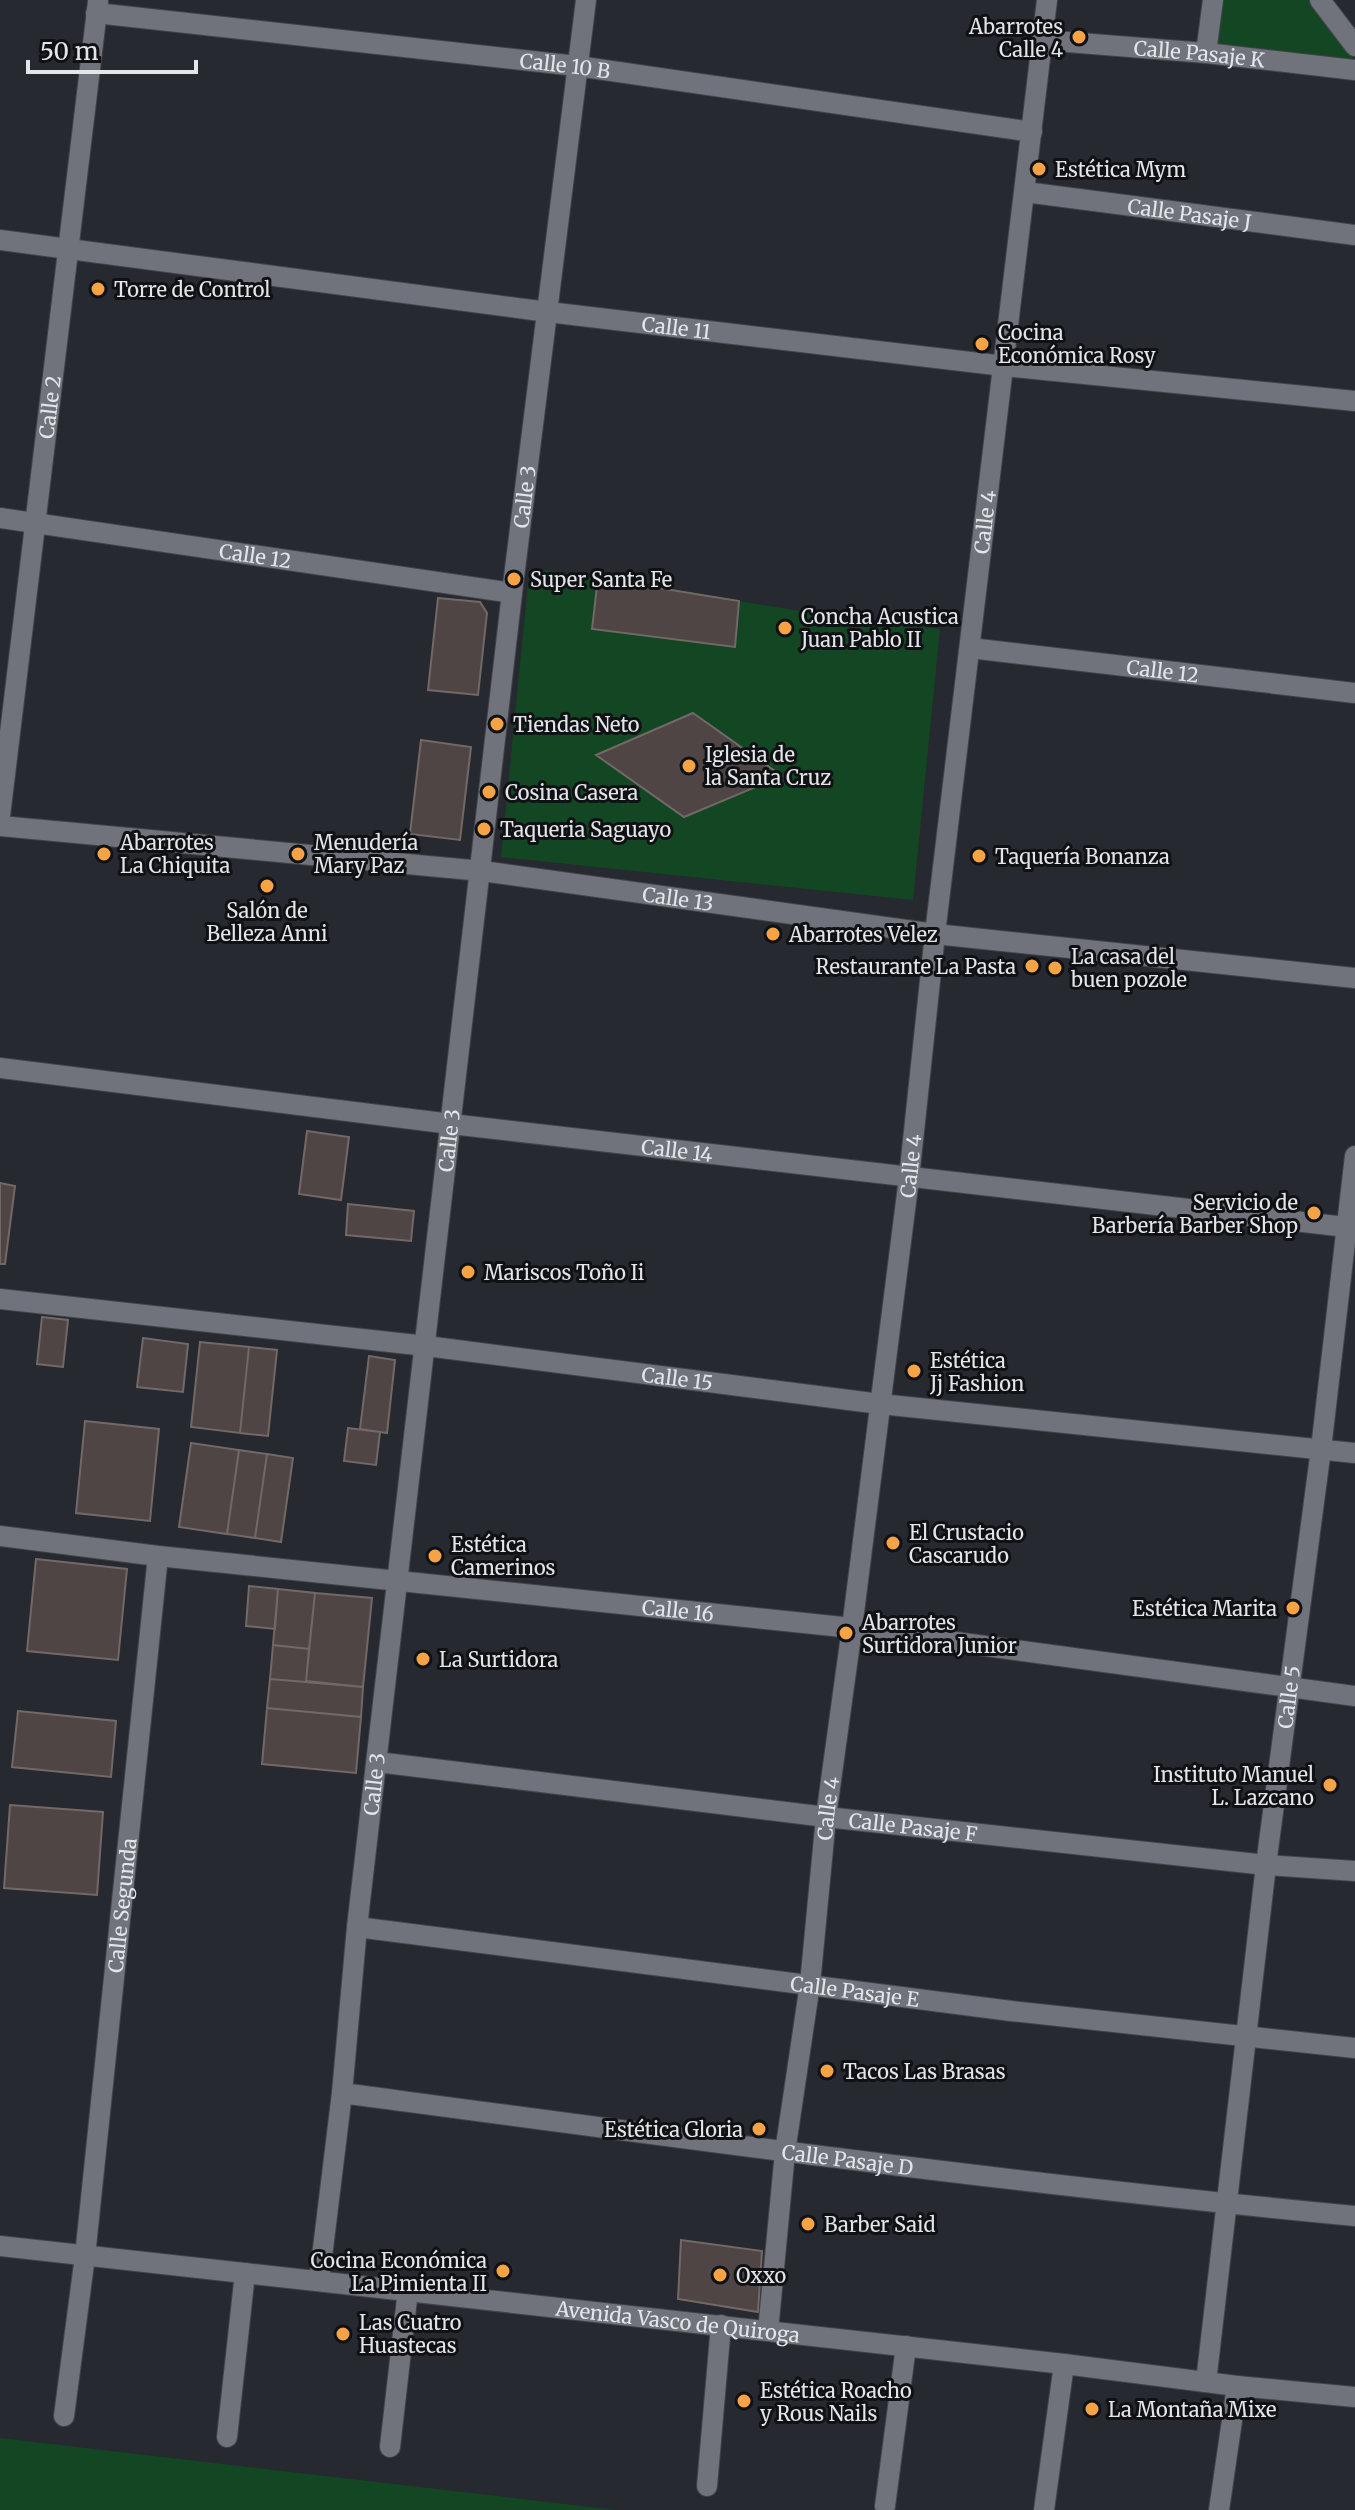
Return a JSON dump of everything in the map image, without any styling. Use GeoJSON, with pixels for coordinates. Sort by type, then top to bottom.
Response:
{"type":"FeatureCollection","features":[{"type":"Feature","properties":{"kind":"street","name":"Calle 3"},"geometry":{"type":"LineString","coordinates":[[319,2281],[342,2093],[357,1927],[512,593],[586,0]]}},
{"type":"Feature","properties":{"kind":"street","name":"Calle 4"},"geometry":{"type":"LineString","coordinates":[[768,2331],[785,2152],[810,1984],[826,1817],[909,1178],[935,934],[1047,0]]}},
{"type":"Feature","properties":{"kind":"street"},"geometry":{"type":"LineString","coordinates":[[1206,53],[1213,0]]}},
{"type":"Feature","properties":{"kind":"street"},"geometry":{"type":"LineString","coordinates":[[1320,0],[1355,46]]}},
{"type":"Feature","properties":{"kind":"street","name":"Calle 10 B"},"geometry":{"type":"LineString","coordinates":[[97,7],[577,66],[1032,132]]}},
{"type":"Feature","properties":{"kind":"street","name":"Calle 2"},"geometry":{"type":"LineString","coordinates":[[0,816],[97,7]]}},
{"type":"Feature","properties":{"kind":"street","name":"Calle Pasaje K"},"geometry":{"type":"LineString","coordinates":[[1042,40],[1206,53],[1355,70]]}},
{"type":"Feature","properties":{"kind":"street","name":"Calle Pasaje J"},"geometry":{"type":"LineString","coordinates":[[1025,192],[1355,235]]}},
{"type":"Feature","properties":{"kind":"street","name":"Calle 11"},"geometry":{"type":"LineString","coordinates":[[0,240],[548,312],[1004,366],[1355,401]]}},
{"type":"Feature","properties":{"kind":"street","name":"Calle 12"},"geometry":{"type":"LineString","coordinates":[[0,518],[512,593]]}},
{"type":"Feature","properties":{"kind":"street","name":"Calle 12"},"geometry":{"type":"LineString","coordinates":[[970,648],[1355,693]]}},
{"type":"Feature","properties":{"kind":"street","name":"Calle 13"},"geometry":{"type":"LineString","coordinates":[[0,826],[482,871],[935,934],[1355,978]]}},
{"type":"Feature","properties":{"kind":"street","name":"Calle 14"},"geometry":{"type":"LineString","coordinates":[[0,1068],[909,1178],[1351,1227]]}},
{"type":"Feature","properties":{"kind":"street","name":"Calle 5"},"geometry":{"type":"LineString","coordinates":[[1206,2382],[1266,1865],[1351,1227],[1355,1156]]}},
{"type":"Feature","properties":{"kind":"street","name":"Calle 15"},"geometry":{"type":"LineString","coordinates":[[0,1299],[426,1346],[880,1404],[1355,1453]]}},
{"type":"Feature","properties":{"kind":"street","name":"Calle 16"},"geometry":{"type":"LineString","coordinates":[[0,1536],[158,1556],[852,1628],[1355,1696]]}},
{"type":"Feature","properties":{"kind":"street","name":"Calle Segunda"},"geometry":{"type":"LineString","coordinates":[[64,2416],[85,2256],[158,1556]]}},
{"type":"Feature","properties":{"kind":"street","name":"Calle Pasaje F"},"geometry":{"type":"LineString","coordinates":[[377,1762],[826,1817],[1266,1865],[1355,1871]]}},
{"type":"Feature","properties":{"kind":"street","name":"Calle Pasaje E"},"geometry":{"type":"LineString","coordinates":[[357,1927],[1011,2011],[1355,2048]]}},
{"type":"Feature","properties":{"kind":"street","name":"Calle Pasaje D"},"geometry":{"type":"LineString","coordinates":[[342,2093],[785,2152],[1355,2216]]}},
{"type":"Feature","properties":{"kind":"street","name":"Avenida Vasco de Quiroga"},"geometry":{"type":"LineString","coordinates":[[0,2246],[1355,2397]]}},
{"type":"Feature","properties":{"kind":"street"},"geometry":{"type":"LineString","coordinates":[[227,2437],[245,2273]]}},
{"type":"Feature","properties":{"kind":"street"},"geometry":{"type":"LineString","coordinates":[[390,2447],[408,2290]]}},
{"type":"Feature","properties":{"kind":"street"},"geometry":{"type":"LineString","coordinates":[[707,2486],[721,2325]]}},
{"type":"Feature","properties":{"kind":"street"},"geometry":{"type":"LineString","coordinates":[[885,2506],[906,2346]]}},
{"type":"Feature","properties":{"kind":"street"},"geometry":{"type":"LineString","coordinates":[[1044,2510],[1064,2364]]}},
{"type":"Feature","properties":{"kind":"street"},"geometry":{"type":"LineString","coordinates":[[1219,2510],[1237,2386]]}},
{"type":"Feature","properties":{"kind":"green space"},"geometry":{"type":"Polygon","coordinates":[[[1221,0],[1309,0],[1355,60],[1214,45],[1221,0]]]}},
{"type":"Feature","properties":{"kind":"green space"},"geometry":{"type":"Polygon","coordinates":[[[546,570],[831,616],[940,629],[913,900],[501,857],[529,575],[546,570]]]}},
{"type":"Feature","properties":{"kind":"green space"},"geometry":{"type":"Polygon","coordinates":[[[0,2438],[616,2510],[0,2510],[0,2438]]]}},
{"type":"Feature","properties":{"kind":"building"},"geometry":{"type":"Polygon","coordinates":[[[598,578],[739,601],[735,647],[592,629],[598,578]]]}},
{"type":"Feature","properties":{"kind":"building"},"geometry":{"type":"Polygon","coordinates":[[[438,598],[480,602],[487,613],[478,695],[428,690],[438,598]]]}},
{"type":"Feature","properties":{"kind":"building","name":"Iglesia de la Santa Cruz"},"geometry":{"type":"Polygon","coordinates":[[[693,713],[782,776],[684,817],[596,755],[693,713]]]}},
{"type":"Feature","properties":{"kind":"building"},"geometry":{"type":"Polygon","coordinates":[[[421,740],[471,747],[460,840],[410,834],[421,740]]]}},
{"type":"Feature","properties":{"kind":"building"},"geometry":{"type":"Polygon","coordinates":[[[307,1131],[349,1137],[341,1200],[299,1194],[307,1131]]]}},
{"type":"Feature","properties":{"kind":"building"},"geometry":{"type":"Polygon","coordinates":[[[0,1183],[15,1186],[5,1264],[0,1264],[0,1183]]]}},
{"type":"Feature","properties":{"kind":"building"},"geometry":{"type":"Polygon","coordinates":[[[348,1204],[414,1211],[411,1241],[346,1235],[348,1204]]]}},
{"type":"Feature","properties":{"kind":"building"},"geometry":{"type":"Polygon","coordinates":[[[42,1317],[68,1320],[63,1367],[37,1364],[42,1317]]]}},
{"type":"Feature","properties":{"kind":"building"},"geometry":{"type":"Polygon","coordinates":[[[143,1338],[188,1344],[183,1392],[137,1387],[143,1338]]]}},
{"type":"Feature","properties":{"kind":"building"},"geometry":{"type":"Polygon","coordinates":[[[200,1342],[249,1347],[240,1433],[191,1427],[200,1342]]]}},
{"type":"Feature","properties":{"kind":"building"},"geometry":{"type":"Polygon","coordinates":[[[249,1347],[277,1350],[268,1436],[240,1433],[249,1347]]]}},
{"type":"Feature","properties":{"kind":"building"},"geometry":{"type":"Polygon","coordinates":[[[369,1356],[395,1360],[387,1433],[360,1429],[369,1356]]]}},
{"type":"Feature","properties":{"kind":"building"},"geometry":{"type":"Polygon","coordinates":[[[85,1421],[159,1429],[150,1521],[76,1513],[85,1421]]]}},
{"type":"Feature","properties":{"kind":"building"},"geometry":{"type":"Polygon","coordinates":[[[348,1428],[380,1432],[376,1465],[344,1461],[348,1428]]]}},
{"type":"Feature","properties":{"kind":"building"},"geometry":{"type":"Polygon","coordinates":[[[191,1443],[239,1450],[227,1534],[179,1527],[191,1443]]]}},
{"type":"Feature","properties":{"kind":"building"},"geometry":{"type":"Polygon","coordinates":[[[239,1450],[267,1454],[255,1538],[227,1534],[239,1450]]]}},
{"type":"Feature","properties":{"kind":"building"},"geometry":{"type":"Polygon","coordinates":[[[267,1454],[293,1458],[281,1542],[255,1538],[267,1454]]]}},
{"type":"Feature","properties":{"kind":"building"},"geometry":{"type":"Polygon","coordinates":[[[36,1559],[127,1569],[118,1660],[27,1651],[36,1559]]]}},
{"type":"Feature","properties":{"kind":"building"},"geometry":{"type":"Polygon","coordinates":[[[249,1586],[278,1589],[275,1629],[246,1626],[249,1586]]]}},
{"type":"Feature","properties":{"kind":"building"},"geometry":{"type":"Polygon","coordinates":[[[278,1589],[315,1593],[309,1649],[273,1645],[278,1589]]]}},
{"type":"Feature","properties":{"kind":"building"},"geometry":{"type":"Polygon","coordinates":[[[315,1593],[372,1598],[363,1687],[306,1681],[315,1593]]]}},
{"type":"Feature","properties":{"kind":"building"},"geometry":{"type":"Polygon","coordinates":[[[273,1645],[309,1649],[306,1682],[270,1679],[273,1645]]]}},
{"type":"Feature","properties":{"kind":"building"},"geometry":{"type":"Polygon","coordinates":[[[270,1679],[363,1687],[361,1717],[267,1708],[270,1679]]]}},
{"type":"Feature","properties":{"kind":"building"},"geometry":{"type":"Polygon","coordinates":[[[267,1708],[361,1717],[356,1773],[262,1764],[267,1708]]]}},
{"type":"Feature","properties":{"kind":"building"},"geometry":{"type":"Polygon","coordinates":[[[18,1711],[116,1721],[111,1777],[12,1767],[18,1711]]]}},
{"type":"Feature","properties":{"kind":"building"},"geometry":{"type":"Polygon","coordinates":[[[10,1805],[103,1812],[97,1895],[4,1888],[10,1805]]]}},
{"type":"Feature","properties":{"kind":"building","name":"Oxxo"},"geometry":{"type":"Polygon","coordinates":[[[681,2240],[762,2251],[758,2312],[678,2299],[681,2240]]]}},
{"type":"Feature","properties":{"kind":"place","name":"Abarrotes Calle 4"},"geometry":{"type":"Point","coordinates":[1079,37]}},
{"type":"Feature","properties":{"kind":"place","name":"Estética Mym"},"geometry":{"type":"Point","coordinates":[1039,169]}},
{"type":"Feature","properties":{"kind":"place","name":"Torre de Control"},"geometry":{"type":"Point","coordinates":[98,289]}},
{"type":"Feature","properties":{"kind":"place","name":"Cocina Económica Rosy"},"geometry":{"type":"Point","coordinates":[982,344]}},
{"type":"Feature","properties":{"kind":"place","name":"Super Santa Fe"},"geometry":{"type":"Point","coordinates":[514,579]}},
{"type":"Feature","properties":{"kind":"place","name":"Concha Acustica Juan Pablo II"},"geometry":{"type":"Point","coordinates":[785,628]}},
{"type":"Feature","properties":{"kind":"place","name":"Tiendas Neto"},"geometry":{"type":"Point","coordinates":[497,724]}},
{"type":"Feature","properties":{"kind":"place","name":"Iglesia de la Santa Cruz"},"geometry":{"type":"Point","coordinates":[689,766]}},
{"type":"Feature","properties":{"kind":"place","name":"Cosina Casera"},"geometry":{"type":"Point","coordinates":[489,792]}},
{"type":"Feature","properties":{"kind":"place","name":"Taqueria Saguayo"},"geometry":{"type":"Point","coordinates":[484,829]}},
{"type":"Feature","properties":{"kind":"place","name":"Abarrotes La Chiquita"},"geometry":{"type":"Point","coordinates":[104,854]}},
{"type":"Feature","properties":{"kind":"place","name":"Menudería Mary Paz"},"geometry":{"type":"Point","coordinates":[298,854]}},
{"type":"Feature","properties":{"kind":"place","name":"Taquería Bonanza"},"geometry":{"type":"Point","coordinates":[979,856]}},
{"type":"Feature","properties":{"kind":"place","name":"Salón de Belleza Anni"},"geometry":{"type":"Point","coordinates":[267,886]}},
{"type":"Feature","properties":{"kind":"place","name":"Abarrotes Velez"},"geometry":{"type":"Point","coordinates":[773,934]}},
{"type":"Feature","properties":{"kind":"place","name":"Restaurante La Pasta"},"geometry":{"type":"Point","coordinates":[1032,966]}},
{"type":"Feature","properties":{"kind":"place","name":"La casa del buen pozole"},"geometry":{"type":"Point","coordinates":[1055,968]}},
{"type":"Feature","properties":{"kind":"place","name":"Servicio de Barbería Barber Shop"},"geometry":{"type":"Point","coordinates":[1314,1213]}},
{"type":"Feature","properties":{"kind":"place","name":"Mariscos Toño Ii"},"geometry":{"type":"Point","coordinates":[468,1272]}},
{"type":"Feature","properties":{"kind":"place","name":"Estética Jj Fashion"},"geometry":{"type":"Point","coordinates":[914,1371]}},
{"type":"Feature","properties":{"kind":"place","name":"El Crustacio Cascarudo"},"geometry":{"type":"Point","coordinates":[893,1543]}},
{"type":"Feature","properties":{"kind":"place","name":"Estética Camerinos"},"geometry":{"type":"Point","coordinates":[435,1556]}},
{"type":"Feature","properties":{"kind":"place","name":"Estética Marita"},"geometry":{"type":"Point","coordinates":[1293,1608]}},
{"type":"Feature","properties":{"kind":"place","name":"Abarrotes Surtidora Junior"},"geometry":{"type":"Point","coordinates":[846,1633]}},
{"type":"Feature","properties":{"kind":"place","name":"La Surtidora"},"geometry":{"type":"Point","coordinates":[423,1659]}},
{"type":"Feature","properties":{"kind":"place","name":"Instituto Manuel L. Lazcano"},"geometry":{"type":"Point","coordinates":[1330,1785]}},
{"type":"Feature","properties":{"kind":"place","name":"Tacos Las Brasas"},"geometry":{"type":"Point","coordinates":[827,2071]}},
{"type":"Feature","properties":{"kind":"place","name":"Estética Gloria"},"geometry":{"type":"Point","coordinates":[759,2129]}},
{"type":"Feature","properties":{"kind":"place","name":"Barber Said"},"geometry":{"type":"Point","coordinates":[808,2224]}},
{"type":"Feature","properties":{"kind":"place","name":"Cocina Económica La Pimienta II"},"geometry":{"type":"Point","coordinates":[503,2271]}},
{"type":"Feature","properties":{"kind":"place","name":"Oxxo"},"geometry":{"type":"Point","coordinates":[720,2275]}},
{"type":"Feature","properties":{"kind":"place","name":"Las Cuatro Huastecas"},"geometry":{"type":"Point","coordinates":[343,2334]}},
{"type":"Feature","properties":{"kind":"place","name":"Estética Roacho y Rous Nails"},"geometry":{"type":"Point","coordinates":[744,2401]}},
{"type":"Feature","properties":{"kind":"place","name":"La Montaña Mixe"},"geometry":{"type":"Point","coordinates":[1092,2409]}}]}
